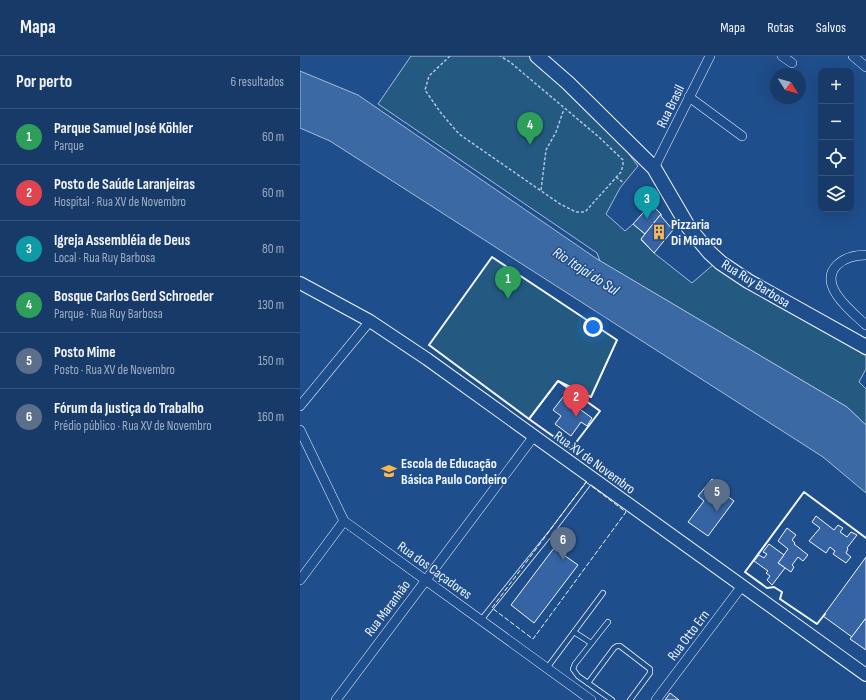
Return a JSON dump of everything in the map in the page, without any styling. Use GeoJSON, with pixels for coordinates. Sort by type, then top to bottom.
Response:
{"type":"FeatureCollection","features":[{"type":"Feature","properties":{"kind":"main road","name":"Rua Ruy Barbosa"},"geometry":{"type":"LineString","coordinates":[[537,56],[568,83],[654,168],[689,228],[704,247],[721,263],[748,281],[866,347]]}},
{"type":"Feature","properties":{"kind":"main road","name":"Rua XV de Novembro"},"geometry":{"type":"LineString","coordinates":[[300,284],[370,321],[427,358],[866,675]]}},
{"type":"Feature","properties":{"kind":"street","name":"Rua Brasil"},"geometry":{"type":"LineString","coordinates":[[654,168],[710,56]]}},
{"type":"Feature","properties":{"kind":"street"},"geometry":{"type":"LineString","coordinates":[[782,56],[792,63]]}},
{"type":"Feature","properties":{"kind":"street"},"geometry":{"type":"LineString","coordinates":[[853,56],[866,67]]}},
{"type":"Feature","properties":{"kind":"street"},"geometry":{"type":"LineString","coordinates":[[689,98],[742,136]]}},
{"type":"Feature","properties":{"kind":"street"},"geometry":{"type":"LineString","coordinates":[[866,255],[841,260],[834,267],[831,279],[833,289],[838,297],[866,325]]}},
{"type":"Feature","properties":{"kind":"street"},"geometry":{"type":"LineString","coordinates":[[300,406],[370,321]]}},
{"type":"Feature","properties":{"kind":"street","name":"Rua dos Caçadores"},"geometry":{"type":"LineString","coordinates":[[300,430],[344,521],[591,700]]}},
{"type":"Feature","properties":{"kind":"street","name":"Rua Maranhão"},"geometry":{"type":"LineString","coordinates":[[336,700],[534,436]]}},
{"type":"Feature","properties":{"kind":"street"},"geometry":{"type":"LineString","coordinates":[[300,580],[304,567],[344,521]]}},
{"type":"Feature","properties":{"kind":"street","name":"Rua Otto Ern"},"geometry":{"type":"LineString","coordinates":[[656,700],[742,586]]}},
{"type":"Feature","properties":{"kind":"lane"},"geometry":{"type":"LineString","coordinates":[[480,620],[550,534],[593,478]]}},
{"type":"Feature","properties":{"kind":"lane"},"geometry":{"type":"LineString","coordinates":[[547,668],[603,592]]}},
{"type":"Feature","properties":{"kind":"lane"},"geometry":{"type":"LineString","coordinates":[[608,622],[573,669],[575,673],[612,700]]}},
{"type":"Feature","properties":{"kind":"lane"},"geometry":{"type":"LineString","coordinates":[[574,632],[591,643]]}},
{"type":"Feature","properties":{"kind":"lane"},"geometry":{"type":"LineString","coordinates":[[588,683],[614,648],[620,646],[650,669],[650,673],[630,700]]}},
{"type":"Feature","properties":{"kind":"path"},"geometry":{"type":"LineString","coordinates":[[450,56],[429,76],[425,90],[441,113],[459,134],[568,208],[576,212],[585,212],[620,172],[623,165],[623,160],[600,138],[510,62],[500,56]]}},
{"type":"Feature","properties":{"kind":"path"},"geometry":{"type":"LineString","coordinates":[[540,190],[546,150],[556,132],[564,109]]}},
{"type":"Feature","properties":{"kind":"path"},"geometry":{"type":"LineString","coordinates":[[616,177],[624,183]]}},
{"type":"Feature","properties":{"kind":"shaded area"},"geometry":{"type":"Polygon","coordinates":[[[411,56],[534,56],[606,124],[638,166],[620,188],[606,214],[625,231],[633,224],[645,234],[641,240],[654,253],[692,283],[714,264],[866,356],[866,369],[859,382],[866,389],[866,425],[847,407],[600,261],[597,253],[378,104],[411,56]]]}},
{"type":"Feature","properties":{"kind":"shaded area"},"geometry":{"type":"Polygon","coordinates":[[[492,257],[617,340],[591,397],[558,381],[529,419],[429,345],[492,257]]]}},
{"type":"Feature","properties":{"kind":"water","name":"Rio Itajaí do Sul"},"geometry":{"type":"Polygon","coordinates":[[[300,71],[358,95],[597,259],[847,407],[866,425],[866,493],[823,457],[330,141],[300,128],[300,71]]]}},
{"type":"Feature","properties":{"kind":"building"},"geometry":{"type":"Polygon","coordinates":[[[651,204],[661,214],[645,234],[633,224],[651,204]]]}},
{"type":"Feature","properties":{"kind":"building","name":"Pizzaria Di Mônaco"},"geometry":{"type":"Polygon","coordinates":[[[661,214],[673,230],[654,253],[641,239],[661,214]]]}},
{"type":"Feature","properties":{"kind":"building"},"geometry":{"type":"Polygon","coordinates":[[[563,397],[592,418],[587,426],[581,422],[571,436],[555,424],[561,416],[553,410],[563,397]]]}},
{"type":"Feature","properties":{"kind":"building"},"geometry":{"type":"Polygon","coordinates":[[[712,479],[722,486],[719,490],[734,501],[708,536],[688,522],[704,501],[698,496],[712,479]]]}},
{"type":"Feature","properties":{"kind":"building"},"geometry":{"type":"Polygon","coordinates":[[[816,516],[834,530],[838,525],[843,528],[840,532],[847,537],[851,532],[857,535],[847,548],[846,553],[851,557],[846,563],[833,554],[835,551],[830,547],[826,553],[809,541],[820,528],[812,522],[816,516]]]}},
{"type":"Feature","properties":{"kind":"building"},"geometry":{"type":"Polygon","coordinates":[[[787,528],[796,535],[792,540],[795,543],[794,544],[808,555],[803,561],[798,557],[792,565],[794,567],[791,572],[778,563],[788,549],[778,541],[787,528]]]}},
{"type":"Feature","properties":{"kind":"building"},"geometry":{"type":"Polygon","coordinates":[[[769,544],[784,555],[778,563],[785,568],[772,585],[767,580],[770,576],[766,573],[768,571],[754,561],[759,555],[764,558],[767,554],[763,552],[769,544]]]}},
{"type":"Feature","properties":{"kind":"building"},"geometry":{"type":"Polygon","coordinates":[[[554,548],[578,565],[534,623],[511,605],[554,548]]]}},
{"type":"Feature","properties":{"kind":"building"},"geometry":{"type":"Polygon","coordinates":[[[866,557],[866,618],[852,637],[823,616],[866,557]]]}},
{"type":"Feature","properties":{"kind":"building"},"geometry":{"type":"Polygon","coordinates":[[[866,618],[866,650],[850,639],[866,618]]]}},
{"type":"Feature","properties":{"kind":"building"},"geometry":{"type":"Polygon","coordinates":[[[670,693],[679,700],[665,700],[670,693]]]}},
{"type":"Feature","properties":{"kind":"fence"},"geometry":{"type":"LineString","coordinates":[[586,482],[626,512],[533,639],[492,608],[586,482]]}},
{"type":"Feature","properties":{"kind":"wall"},"geometry":{"type":"LineString","coordinates":[[492,257],[617,340],[591,397],[558,381],[529,419],[429,345],[492,257]]}},
{"type":"Feature","properties":{"kind":"wall"},"geometry":{"type":"LineString","coordinates":[[558,381],[600,411],[571,449],[529,419],[558,381]]}},
{"type":"Feature","properties":{"kind":"wall"},"geometry":{"type":"LineString","coordinates":[[825,614],[817,624],[780,599],[782,592],[774,587],[767,588],[745,572],[804,492],[866,538]]}},
{"type":"Feature","properties":{"kind":"place","name":"Bosque Carlos Gerd Schroeder"},"geometry":{"type":"Point","coordinates":[530,145]}},
{"type":"Feature","properties":{"kind":"place","name":"Igreja Assembléia de Deus"},"geometry":{"type":"Point","coordinates":[647,219]}},
{"type":"Feature","properties":{"kind":"place","name":"Pizzaria Di Mônaco"},"geometry":{"type":"Point","coordinates":[659,232]}},
{"type":"Feature","properties":{"kind":"place","name":"Parque Samuel José Köhler"},"geometry":{"type":"Point","coordinates":[508,299]}},
{"type":"Feature","properties":{"kind":"place","name":"Posto de Saúde Laranjeiras"},"geometry":{"type":"Point","coordinates":[576,417]}},
{"type":"Feature","properties":{"kind":"place","name":"Escola de Educação Básica Paulo Cordeiro"},"geometry":{"type":"Point","coordinates":[389,471]}},
{"type":"Feature","properties":{"kind":"place","name":"Posto Mime"},"geometry":{"type":"Point","coordinates":[717,512]}},
{"type":"Feature","properties":{"kind":"place","name":"Fórum da Justiça do Trabalho"},"geometry":{"type":"Point","coordinates":[563,560]}}]}
